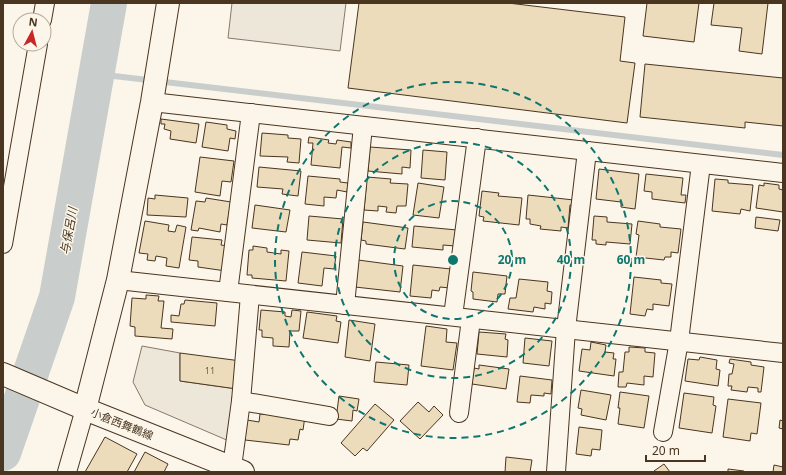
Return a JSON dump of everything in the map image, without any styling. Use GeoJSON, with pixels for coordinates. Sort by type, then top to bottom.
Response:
{"type":"FeatureCollection","features":[{"type":"Feature","properties":{"kind":"street"},"geometry":{"type":"LineString","coordinates":[[67,472],[85,409],[118,280],[152,102],[168,3]]}},
{"type":"Feature","properties":{"kind":"street"},"geometry":{"type":"LineString","coordinates":[[3,244],[9,167],[36,52]]}},
{"type":"Feature","properties":{"kind":"street"},"geometry":{"type":"LineString","coordinates":[[152,102],[783,173]]}},
{"type":"Feature","properties":{"kind":"street"},"geometry":{"type":"LineString","coordinates":[[228,292],[251,113]]}},
{"type":"Feature","properties":{"kind":"street"},"geometry":{"type":"LineString","coordinates":[[345,305],[363,126]]}},
{"type":"Feature","properties":{"kind":"street"},"geometry":{"type":"LineString","coordinates":[[453,316],[477,138]]}},
{"type":"Feature","properties":{"kind":"street"},"geometry":{"type":"LineString","coordinates":[[556,472],[566,329],[587,150]]}},
{"type":"Feature","properties":{"kind":"street"},"geometry":{"type":"LineString","coordinates":[[663,432],[679,341],[701,164]]}},
{"type":"Feature","properties":{"kind":"street"},"geometry":{"type":"LineString","coordinates":[[118,280],[783,352]]}},
{"type":"Feature","properties":{"kind":"street"},"geometry":{"type":"LineString","coordinates":[[237,470],[250,294]]}},
{"type":"Feature","properties":{"kind":"street"},"geometry":{"type":"LineString","coordinates":[[458,413],[471,319]]}},
{"type":"Feature","properties":{"kind":"street","name":"小倉西舞鶴線"},"geometry":{"type":"LineString","coordinates":[[3,374],[85,409],[237,470]]}},
{"type":"Feature","properties":{"kind":"street"},"geometry":{"type":"LineString","coordinates":[[241,401],[329,416]]}},
{"type":"Feature","properties":{"kind":"shaded area"},"geometry":{"type":"Polygon","coordinates":[[[232,3],[346,3],[340,51],[228,38],[232,3]]]}},
{"type":"Feature","properties":{"kind":"shaded area"},"geometry":{"type":"Polygon","coordinates":[[[142,346],[180,353],[180,381],[237,389],[229,441],[145,405],[133,382],[142,346]]]}},
{"type":"Feature","properties":{"kind":"building"},"geometry":{"type":"Polygon","coordinates":[[[359,3],[508,3],[625,17],[620,61],[635,63],[627,123],[348,88],[359,3]]]}},
{"type":"Feature","properties":{"kind":"building"},"geometry":{"type":"Polygon","coordinates":[[[647,3],[699,3],[694,42],[643,36],[647,3]]]}},
{"type":"Feature","properties":{"kind":"building"},"geometry":{"type":"Polygon","coordinates":[[[714,3],[768,3],[762,54],[739,51],[742,28],[711,25],[714,3]]]}},
{"type":"Feature","properties":{"kind":"building"},"geometry":{"type":"Polygon","coordinates":[[[645,64],[783,78],[783,126],[745,122],[745,128],[640,117],[645,64]]]}},
{"type":"Feature","properties":{"kind":"building"},"geometry":{"type":"Polygon","coordinates":[[[161,119],[199,124],[196,143],[170,139],[171,131],[164,129],[165,124],[161,124],[161,119]]]}},
{"type":"Feature","properties":{"kind":"building"},"geometry":{"type":"Polygon","coordinates":[[[206,122],[227,125],[227,129],[236,131],[235,139],[230,138],[228,151],[202,147],[206,122]]]}},
{"type":"Feature","properties":{"kind":"building"},"geometry":{"type":"Polygon","coordinates":[[[262,133],[288,135],[288,138],[301,139],[299,163],[287,162],[288,157],[260,156],[262,133]]]}},
{"type":"Feature","properties":{"kind":"building"},"geometry":{"type":"Polygon","coordinates":[[[309,137],[329,140],[328,143],[336,144],[337,140],[351,142],[351,148],[342,147],[340,168],[311,165],[313,143],[308,143],[309,137]]]}},
{"type":"Feature","properties":{"kind":"building"},"geometry":{"type":"Polygon","coordinates":[[[370,147],[411,150],[410,168],[402,167],[402,174],[368,171],[370,147]]]}},
{"type":"Feature","properties":{"kind":"building"},"geometry":{"type":"Polygon","coordinates":[[[423,150],[447,152],[445,180],[421,178],[423,150]]]}},
{"type":"Feature","properties":{"kind":"building"},"geometry":{"type":"Polygon","coordinates":[[[200,157],[234,161],[231,182],[222,181],[220,196],[195,192],[200,157]]]}},
{"type":"Feature","properties":{"kind":"building"},"geometry":{"type":"Polygon","coordinates":[[[259,167],[301,171],[298,196],[282,194],[283,189],[257,187],[259,167]]]}},
{"type":"Feature","properties":{"kind":"building"},"geometry":{"type":"Polygon","coordinates":[[[599,169],[639,174],[635,209],[621,207],[621,202],[596,199],[599,169]]]}},
{"type":"Feature","properties":{"kind":"building"},"geometry":{"type":"Polygon","coordinates":[[[646,174],[683,178],[681,195],[686,195],[685,203],[652,199],[652,192],[644,191],[646,174]]]}},
{"type":"Feature","properties":{"kind":"building"},"geometry":{"type":"Polygon","coordinates":[[[308,176],[340,179],[340,182],[348,183],[347,192],[337,190],[336,198],[324,197],[324,206],[305,204],[308,176]]]}},
{"type":"Feature","properties":{"kind":"building"},"geometry":{"type":"Polygon","coordinates":[[[367,177],[391,179],[390,183],[408,184],[406,206],[397,206],[396,213],[386,212],[387,207],[378,206],[378,211],[364,210],[367,177]]]}},
{"type":"Feature","properties":{"kind":"building"},"geometry":{"type":"Polygon","coordinates":[[[715,179],[728,180],[728,183],[753,185],[750,211],[741,209],[740,214],[712,211],[715,179]]]}},
{"type":"Feature","properties":{"kind":"building"},"geometry":{"type":"Polygon","coordinates":[[[418,183],[444,187],[439,218],[413,215],[418,183]]]}},
{"type":"Feature","properties":{"kind":"building"},"geometry":{"type":"Polygon","coordinates":[[[764,183],[779,185],[779,189],[783,190],[783,212],[756,208],[759,185],[764,186],[764,183]]]}},
{"type":"Feature","properties":{"kind":"building"},"geometry":{"type":"Polygon","coordinates":[[[482,191],[499,193],[498,196],[522,198],[519,225],[483,221],[484,217],[479,216],[482,191]]]}},
{"type":"Feature","properties":{"kind":"building"},"geometry":{"type":"Polygon","coordinates":[[[155,195],[188,198],[186,217],[147,215],[148,198],[155,199],[155,195]]]}},
{"type":"Feature","properties":{"kind":"building"},"geometry":{"type":"Polygon","coordinates":[[[528,195],[574,200],[573,205],[570,205],[568,228],[561,227],[561,231],[540,229],[541,226],[530,224],[530,219],[526,219],[528,195]]]}},
{"type":"Feature","properties":{"kind":"building"},"geometry":{"type":"Polygon","coordinates":[[[206,198],[231,202],[227,225],[221,224],[220,232],[199,228],[198,231],[191,230],[196,201],[205,202],[206,198]]]}},
{"type":"Feature","properties":{"kind":"building"},"geometry":{"type":"Polygon","coordinates":[[[255,205],[290,210],[286,232],[252,228],[255,205]]]}},
{"type":"Feature","properties":{"kind":"building"},"geometry":{"type":"Polygon","coordinates":[[[309,216],[343,219],[341,243],[307,240],[309,216]]]}},
{"type":"Feature","properties":{"kind":"building"},"geometry":{"type":"Polygon","coordinates":[[[594,216],[607,217],[607,222],[632,224],[630,244],[606,242],[606,245],[596,244],[596,240],[592,240],[594,216]]]}},
{"type":"Feature","properties":{"kind":"building"},"geometry":{"type":"Polygon","coordinates":[[[756,217],[780,220],[778,231],[755,228],[756,217]]]}},
{"type":"Feature","properties":{"kind":"building"},"geometry":{"type":"Polygon","coordinates":[[[145,221],[169,225],[168,231],[175,232],[177,225],[186,227],[179,268],[166,266],[167,258],[156,256],[155,261],[147,260],[148,254],[139,253],[145,221]]]}},
{"type":"Feature","properties":{"kind":"building"},"geometry":{"type":"Polygon","coordinates":[[[638,221],[660,224],[660,227],[681,229],[678,253],[671,252],[671,257],[665,257],[664,260],[636,257],[639,235],[636,234],[638,221]]]}},
{"type":"Feature","properties":{"kind":"building"},"geometry":{"type":"Polygon","coordinates":[[[363,222],[408,228],[405,249],[366,244],[366,241],[361,240],[363,222]]]}},
{"type":"Feature","properties":{"kind":"building"},"geometry":{"type":"Polygon","coordinates":[[[414,226],[457,230],[455,246],[443,245],[443,250],[412,247],[414,226]]]}},
{"type":"Feature","properties":{"kind":"building"},"geometry":{"type":"Polygon","coordinates":[[[192,237],[222,240],[221,245],[228,246],[226,271],[198,267],[198,261],[189,260],[192,237]]]}},
{"type":"Feature","properties":{"kind":"building"},"geometry":{"type":"Polygon","coordinates":[[[253,246],[267,248],[267,252],[281,254],[281,250],[289,251],[286,281],[252,278],[252,275],[247,275],[249,250],[253,250],[253,246]]]}},
{"type":"Feature","properties":{"kind":"building"},"geometry":{"type":"Polygon","coordinates":[[[302,252],[336,256],[334,269],[324,268],[322,286],[298,283],[302,252]]]}},
{"type":"Feature","properties":{"kind":"building"},"geometry":{"type":"Polygon","coordinates":[[[358,260],[403,266],[400,292],[355,287],[358,260]]]}},
{"type":"Feature","properties":{"kind":"building"},"geometry":{"type":"Polygon","coordinates":[[[413,265],[451,269],[450,288],[440,287],[439,291],[432,290],[431,298],[410,296],[413,265]]]}},
{"type":"Feature","properties":{"kind":"building"},"geometry":{"type":"Polygon","coordinates":[[[473,272],[507,276],[505,294],[498,294],[497,302],[473,299],[473,292],[471,291],[473,272]]]}},
{"type":"Feature","properties":{"kind":"building"},"geometry":{"type":"Polygon","coordinates":[[[634,277],[661,280],[661,283],[672,284],[669,306],[653,304],[653,310],[647,309],[645,316],[630,314],[634,277]]]}},
{"type":"Feature","properties":{"kind":"building"},"geometry":{"type":"Polygon","coordinates":[[[519,279],[548,282],[547,291],[552,292],[551,304],[545,303],[545,309],[534,307],[533,312],[508,309],[510,298],[516,298],[519,279]]]}},
{"type":"Feature","properties":{"kind":"building"},"geometry":{"type":"Polygon","coordinates":[[[146,295],[159,296],[158,301],[164,301],[161,328],[173,329],[172,339],[135,336],[135,327],[130,326],[132,298],[146,299],[146,295]]]}},
{"type":"Feature","properties":{"kind":"building"},"geometry":{"type":"Polygon","coordinates":[[[185,300],[217,303],[215,326],[171,322],[171,315],[179,316],[181,304],[184,304],[185,300]]]}},
{"type":"Feature","properties":{"kind":"building"},"geometry":{"type":"Polygon","coordinates":[[[261,310],[285,312],[285,316],[291,317],[292,310],[301,311],[299,331],[290,331],[289,347],[273,346],[273,338],[262,337],[262,330],[259,330],[261,310]]]}},
{"type":"Feature","properties":{"kind":"building"},"geometry":{"type":"Polygon","coordinates":[[[307,312],[337,316],[336,321],[341,322],[338,343],[303,338],[307,312]]]}},
{"type":"Feature","properties":{"kind":"building"},"geometry":{"type":"Polygon","coordinates":[[[349,320],[375,324],[370,361],[345,357],[349,320]]]}},
{"type":"Feature","properties":{"kind":"building"},"geometry":{"type":"Polygon","coordinates":[[[426,326],[447,329],[446,342],[457,343],[453,370],[421,366],[426,326]]]}},
{"type":"Feature","properties":{"kind":"building"},"geometry":{"type":"Polygon","coordinates":[[[479,332],[506,334],[505,339],[508,340],[507,357],[477,354],[479,332]]]}},
{"type":"Feature","properties":{"kind":"building"},"geometry":{"type":"Polygon","coordinates":[[[525,338],[552,341],[549,366],[523,363],[525,338]]]}},
{"type":"Feature","properties":{"kind":"building"},"geometry":{"type":"Polygon","coordinates":[[[591,342],[606,345],[605,352],[614,353],[613,359],[616,359],[614,376],[579,371],[582,349],[590,350],[591,342]]]}},
{"type":"Feature","properties":{"kind":"building"},"geometry":{"type":"Polygon","coordinates":[[[629,347],[645,348],[645,352],[655,353],[653,377],[644,376],[644,385],[627,383],[626,387],[618,387],[619,372],[623,372],[625,352],[629,352],[629,347]]]}},
{"type":"Feature","properties":{"kind":"building"},"geometry":{"type":"Polygon","coordinates":[[[180,353],[241,361],[237,389],[180,381],[180,353]]]}},
{"type":"Feature","properties":{"kind":"building"},"geometry":{"type":"Polygon","coordinates":[[[700,357],[717,360],[716,369],[720,370],[718,386],[685,381],[688,359],[699,360],[700,357]]]}},
{"type":"Feature","properties":{"kind":"building"},"geometry":{"type":"Polygon","coordinates":[[[730,359],[751,362],[751,365],[764,367],[761,392],[758,392],[758,388],[748,387],[747,392],[731,390],[732,386],[728,386],[729,374],[732,374],[734,364],[729,363],[730,359]]]}},
{"type":"Feature","properties":{"kind":"building"},"geometry":{"type":"Polygon","coordinates":[[[376,362],[409,365],[407,385],[374,382],[376,362]]]}},
{"type":"Feature","properties":{"kind":"building"},"geometry":{"type":"Polygon","coordinates":[[[479,365],[509,369],[506,389],[472,384],[474,368],[479,369],[479,365]]]}},
{"type":"Feature","properties":{"kind":"building"},"geometry":{"type":"Polygon","coordinates":[[[520,376],[552,380],[551,394],[544,393],[544,396],[531,395],[530,403],[517,402],[520,376]]]}},
{"type":"Feature","properties":{"kind":"building"},"geometry":{"type":"Polygon","coordinates":[[[581,390],[611,395],[606,420],[581,415],[582,409],[578,408],[581,390]]]}},
{"type":"Feature","properties":{"kind":"building"},"geometry":{"type":"Polygon","coordinates":[[[620,392],[649,396],[644,428],[618,424],[620,392]]]}},
{"type":"Feature","properties":{"kind":"building"},"geometry":{"type":"Polygon","coordinates":[[[684,393],[714,397],[713,405],[716,406],[712,433],[679,428],[684,393]]]}},
{"type":"Feature","properties":{"kind":"building"},"geometry":{"type":"Polygon","coordinates":[[[339,396],[359,399],[357,411],[353,410],[352,421],[336,419],[339,396]]]}},
{"type":"Feature","properties":{"kind":"building"},"geometry":{"type":"Polygon","coordinates":[[[728,399],[761,403],[757,434],[751,433],[750,441],[723,437],[728,399]]]}},
{"type":"Feature","properties":{"kind":"building"},"geometry":{"type":"Polygon","coordinates":[[[418,402],[429,412],[434,406],[443,415],[420,439],[400,421],[418,402]]]}},
{"type":"Feature","properties":{"kind":"building"},"geometry":{"type":"Polygon","coordinates":[[[375,404],[394,420],[367,451],[363,448],[355,456],[341,443],[375,404]]]}},
{"type":"Feature","properties":{"kind":"building"},"geometry":{"type":"Polygon","coordinates":[[[260,414],[305,416],[303,430],[300,429],[298,440],[290,439],[289,445],[245,440],[247,420],[259,422],[260,414]]]}},
{"type":"Feature","properties":{"kind":"building"},"geometry":{"type":"Polygon","coordinates":[[[780,420],[783,421],[783,429],[779,428],[780,420]]]}},
{"type":"Feature","properties":{"kind":"building"},"geometry":{"type":"Polygon","coordinates":[[[579,427],[602,430],[600,450],[592,449],[591,456],[576,454],[579,427]]]}},
{"type":"Feature","properties":{"kind":"building"},"geometry":{"type":"Polygon","coordinates":[[[105,437],[137,454],[127,472],[85,472],[105,437]]]}},
{"type":"Feature","properties":{"kind":"building"},"geometry":{"type":"Polygon","coordinates":[[[145,452],[168,464],[164,472],[134,472],[145,452]]]}},
{"type":"Feature","properties":{"kind":"building"},"geometry":{"type":"Polygon","coordinates":[[[506,457],[532,460],[530,472],[505,472],[506,457]]]}},
{"type":"Feature","properties":{"kind":"building"},"geometry":{"type":"Polygon","coordinates":[[[664,464],[670,472],[654,472],[654,471],[664,464]]]}},
{"type":"Feature","properties":{"kind":"building"},"geometry":{"type":"Polygon","coordinates":[[[774,465],[783,467],[783,472],[773,472],[774,465]]]}},
{"type":"Feature","properties":{"kind":"building"},"geometry":{"type":"Polygon","coordinates":[[[728,469],[744,471],[744,472],[728,472],[728,469]]]}},
{"type":"Feature","properties":{"kind":"waterway","name":"与保呂川"},"geometry":{"type":"LineString","coordinates":[[3,453],[57,297],[109,3]]}},
{"type":"Feature","properties":{"kind":"waterway"},"geometry":{"type":"LineString","coordinates":[[97,74],[783,155]]}}]}
